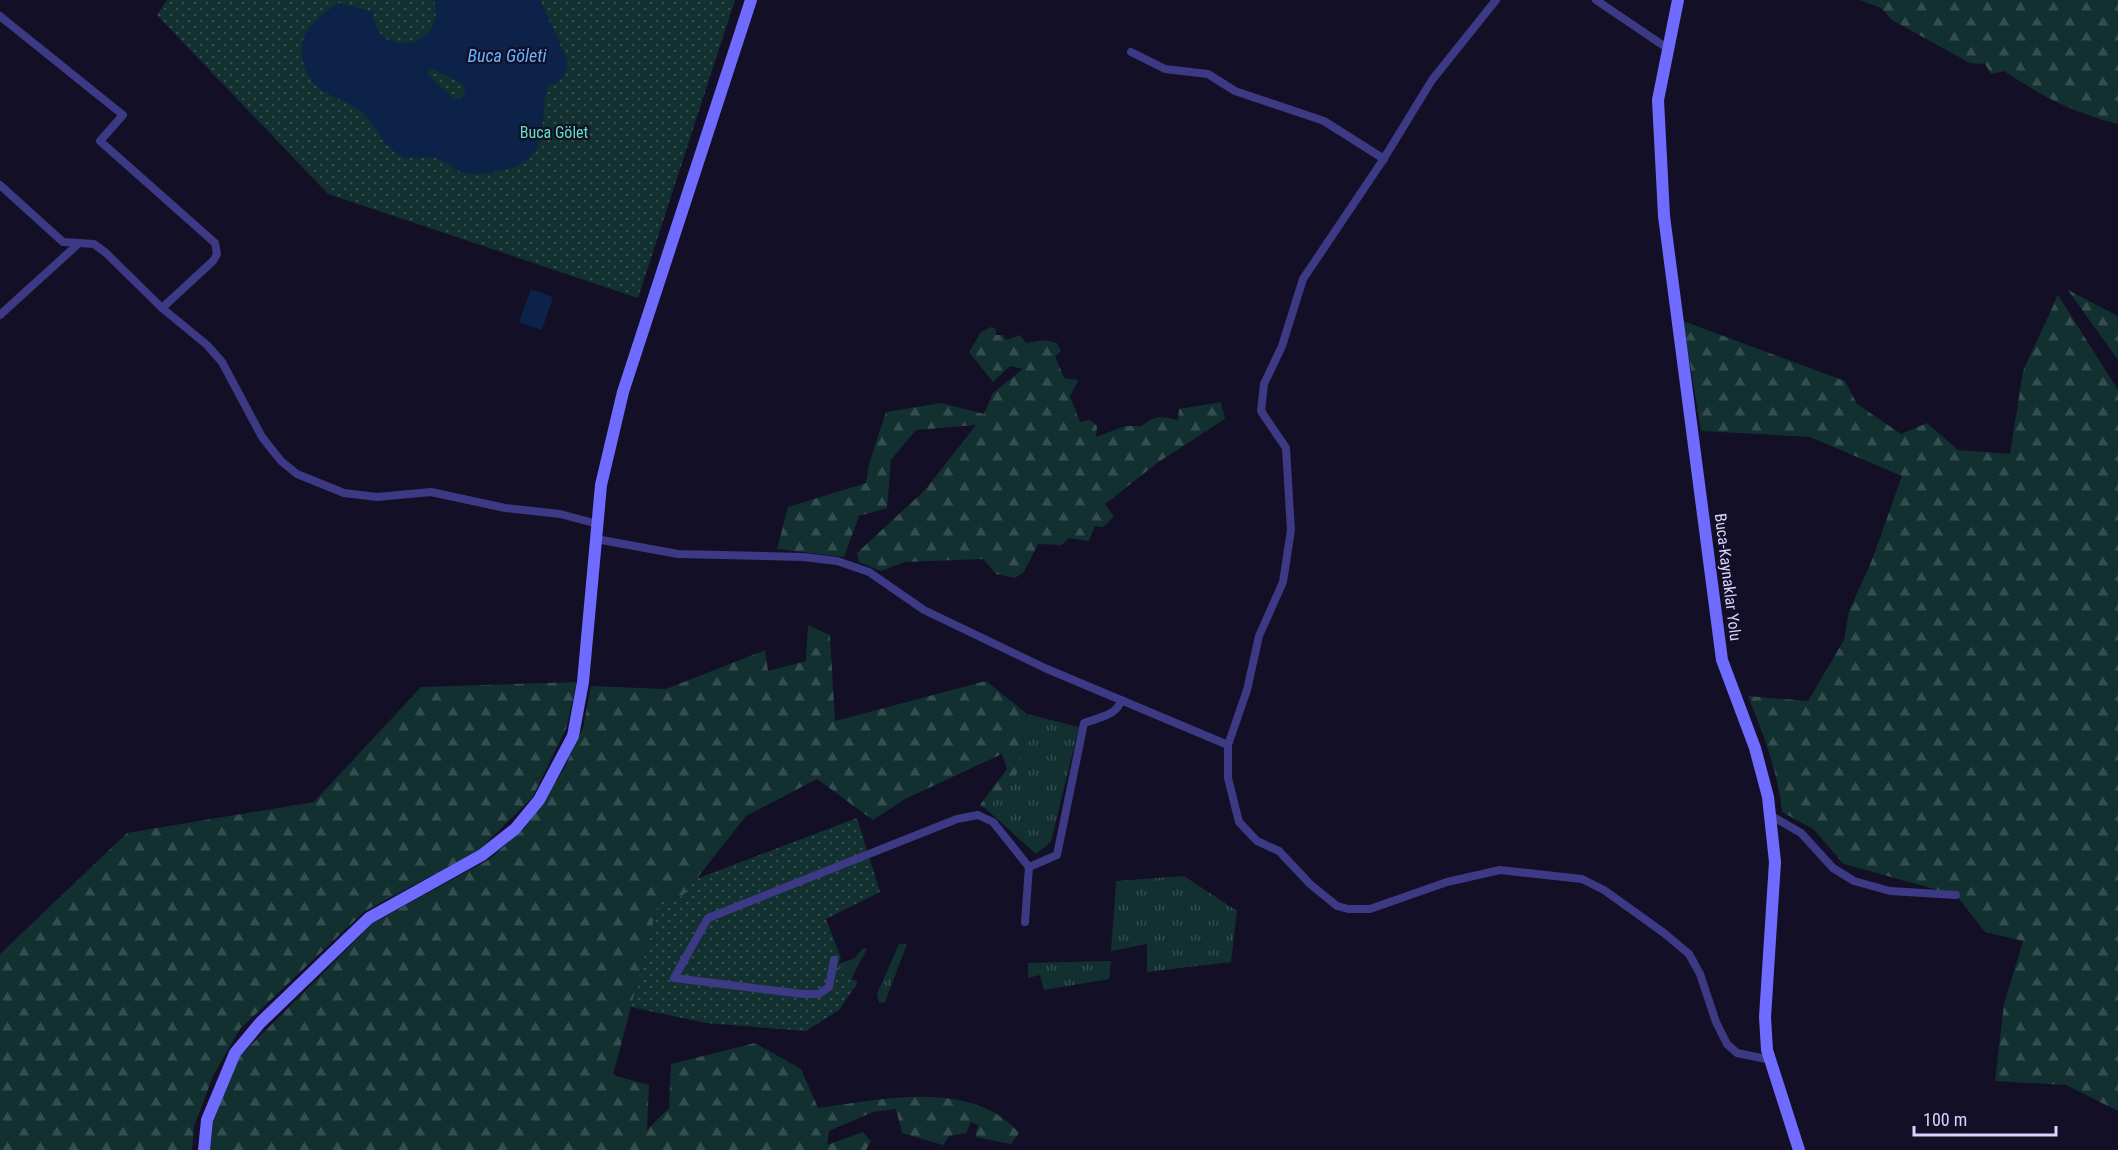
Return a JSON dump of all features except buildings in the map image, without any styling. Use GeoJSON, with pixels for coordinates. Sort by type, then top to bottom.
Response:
{"type":"FeatureCollection","features":[{"type":"Feature","properties":{"kind":"street"},"geometry":{"type":"LineString","coordinates":[[204,1150],[207,1120],[235,1053],[260,1023],[369,918],[482,855],[515,829],[539,800],[573,736],[584,682],[601,485],[623,392],[751,0]]}},
{"type":"Feature","properties":{"kind":"street"},"geometry":{"type":"LineString","coordinates":[[1496,0],[1432,80],[1384,159],[1303,279],[1282,346],[1263,384],[1261,411],[1286,448],[1291,530],[1283,582],[1259,636],[1247,690],[1228,745],[1228,778],[1239,822],[1257,841],[1279,851],[1310,884],[1337,906],[1348,909],[1370,909],[1447,882],[1500,870],[1582,879],[1604,890],[1689,954],[1700,974],[1716,1022],[1727,1044],[1737,1053],[1771,1059]]}},
{"type":"Feature","properties":{"kind":"street"},"geometry":{"type":"LineString","coordinates":[[1596,0],[1667,48]]}},
{"type":"Feature","properties":{"kind":"street","name":"Buca-Kaynaklar Yolu"},"geometry":{"type":"LineString","coordinates":[[1678,0],[1658,100],[1664,216],[1722,660],[1755,748],[1768,797],[1775,862],[1766,1017],[1767,1050],[1799,1150]]}},
{"type":"Feature","properties":{"kind":"street"},"geometry":{"type":"LineString","coordinates":[[0,16],[123,114],[100,141],[215,243],[217,254],[213,261],[162,308]]}},
{"type":"Feature","properties":{"kind":"street"},"geometry":{"type":"LineString","coordinates":[[1131,52],[1165,69],[1209,74],[1235,91],[1324,121],[1384,159]]}},
{"type":"Feature","properties":{"kind":"street"},"geometry":{"type":"LineString","coordinates":[[0,185],[63,242],[77,245],[94,244],[222,362],[262,437],[281,461],[304,478],[345,494],[377,497],[431,492],[505,508],[560,514],[598,524]]}},
{"type":"Feature","properties":{"kind":"street"},"geometry":{"type":"LineString","coordinates":[[0,315],[77,245]]}},
{"type":"Feature","properties":{"kind":"street"},"geometry":{"type":"LineString","coordinates":[[596,539],[678,554],[802,557],[837,561],[869,572],[924,610],[1047,669],[1228,745]]}},
{"type":"Feature","properties":{"kind":"street"},"geometry":{"type":"LineString","coordinates":[[1029,867],[1057,855],[1084,723],[1114,712],[1120,707],[1121,700]]}},
{"type":"Feature","properties":{"kind":"street"},"geometry":{"type":"LineString","coordinates":[[834,960],[829,987],[819,994],[674,978],[708,918],[957,819],[978,815],[993,822],[1029,867],[1025,922]]}},
{"type":"Feature","properties":{"kind":"street"},"geometry":{"type":"LineString","coordinates":[[1770,815],[1801,833],[1833,868],[1854,881],[1890,891],[1956,895]]}},
{"type":"Feature","properties":{"kind":"green space","name":"Buca Gölet"},"geometry":{"type":"Polygon","coordinates":[[[167,0],[735,0],[638,298],[328,194],[157,15],[167,0]]]}},
{"type":"Feature","properties":{"kind":"green space"},"geometry":{"type":"Polygon","coordinates":[[[1859,0],[2118,0],[2118,124],[2058,103],[2004,71],[1991,74],[1985,64],[1970,63],[1892,20],[1881,8],[1859,0]]]}},
{"type":"Feature","properties":{"kind":"green space"},"geometry":{"type":"Polygon","coordinates":[[[2068,290],[2118,316],[2118,360],[2068,290]]]}},
{"type":"Feature","properties":{"kind":"green space"},"geometry":{"type":"Polygon","coordinates":[[[2058,295],[2118,390],[2118,1111],[2066,1085],[1995,1081],[2004,1004],[2023,941],[1985,932],[1956,895],[1844,864],[1813,829],[1782,812],[1773,767],[1748,696],[1808,701],[1844,640],[1849,611],[1872,560],[1902,476],[1810,437],[1701,431],[1683,321],[1845,381],[1857,404],[1901,434],[1927,423],[1958,450],[2010,454],[2023,371],[2058,295]]]}},
{"type":"Feature","properties":{"kind":"green space"},"geometry":{"type":"Polygon","coordinates":[[[991,327],[996,329],[996,335],[1003,335],[1006,340],[1020,335],[1026,343],[1044,340],[1057,343],[1061,351],[1055,356],[1064,378],[1078,380],[1070,396],[1080,422],[1090,420],[1097,426],[1096,437],[1125,426],[1142,426],[1154,418],[1178,420],[1179,409],[1221,402],[1225,419],[1157,463],[1105,504],[1114,517],[1103,527],[1095,526],[1089,541],[1069,538],[1061,545],[1038,544],[1024,572],[1015,578],[996,574],[983,559],[905,562],[881,571],[859,562],[857,553],[925,490],[976,425],[916,430],[891,460],[887,508],[859,516],[844,557],[777,549],[788,507],[866,483],[869,464],[886,412],[941,403],[984,414],[993,393],[1023,369],[1010,366],[993,382],[969,352],[981,332],[991,327]]]}},
{"type":"Feature","properties":{"kind":"green space"},"geometry":{"type":"Polygon","coordinates":[[[808,625],[830,635],[835,721],[986,681],[1027,714],[1016,778],[986,809],[980,805],[1007,769],[1002,754],[905,799],[873,820],[817,779],[746,816],[683,896],[659,901],[613,1075],[649,1085],[647,1130],[669,1108],[671,1064],[755,1043],[801,1069],[818,1108],[897,1098],[951,1099],[976,1105],[999,1116],[1019,1133],[1011,1144],[975,1137],[978,1125],[971,1122],[966,1133],[949,1136],[943,1145],[902,1133],[896,1109],[873,1112],[829,1131],[827,1145],[863,1132],[871,1141],[866,1150],[210,1150],[214,1114],[240,1056],[373,923],[488,860],[524,829],[563,771],[583,728],[591,686],[666,689],[765,650],[768,671],[806,661],[808,625]]]}},
{"type":"Feature","properties":{"kind":"green space"},"geometry":{"type":"Polygon","coordinates":[[[577,682],[566,729],[532,798],[478,851],[365,911],[240,1029],[213,1076],[194,1127],[192,1150],[0,1150],[0,954],[127,833],[314,802],[421,687],[577,682]]]}},
{"type":"Feature","properties":{"kind":"green space"},"geometry":{"type":"Polygon","coordinates":[[[1027,714],[1079,727],[1051,842],[1036,854],[986,809],[1016,778],[1027,714]]]}},
{"type":"Feature","properties":{"kind":"green space"},"geometry":{"type":"Polygon","coordinates":[[[857,818],[880,892],[826,919],[841,958],[838,964],[840,973],[858,982],[839,1010],[806,1031],[705,1023],[631,1007],[659,901],[683,896],[696,879],[857,818]]]}},
{"type":"Feature","properties":{"kind":"green space"},"geometry":{"type":"Polygon","coordinates":[[[1184,876],[1237,911],[1231,962],[1147,972],[1147,944],[1111,951],[1116,881],[1184,876]]]}},
{"type":"Feature","properties":{"kind":"green space"},"geometry":{"type":"Polygon","coordinates":[[[899,944],[907,944],[885,1002],[879,1003],[877,994],[899,944]]]}},
{"type":"Feature","properties":{"kind":"green space"},"geometry":{"type":"Polygon","coordinates":[[[863,948],[867,949],[851,979],[840,973],[838,964],[855,958],[863,948]]]}},
{"type":"Feature","properties":{"kind":"green space"},"geometry":{"type":"Polygon","coordinates":[[[1111,961],[1109,979],[1044,990],[1040,975],[1028,978],[1028,963],[1111,961]]]}},
{"type":"Feature","properties":{"kind":"water","name":"Buca Göleti"},"geometry":{"type":"Polygon","coordinates":[[[434,0],[540,0],[568,62],[562,78],[548,87],[541,137],[537,146],[532,154],[519,165],[494,172],[468,174],[435,158],[404,157],[386,143],[363,113],[319,88],[308,75],[302,59],[305,34],[316,20],[338,3],[373,12],[377,28],[385,38],[397,43],[410,43],[421,38],[431,29],[435,16],[434,0]],[[432,69],[427,73],[456,99],[464,96],[465,86],[432,69]]]}},
{"type":"Feature","properties":{"kind":"water"},"geometry":{"type":"Polygon","coordinates":[[[531,289],[553,297],[542,330],[519,322],[531,289]]]}}]}
